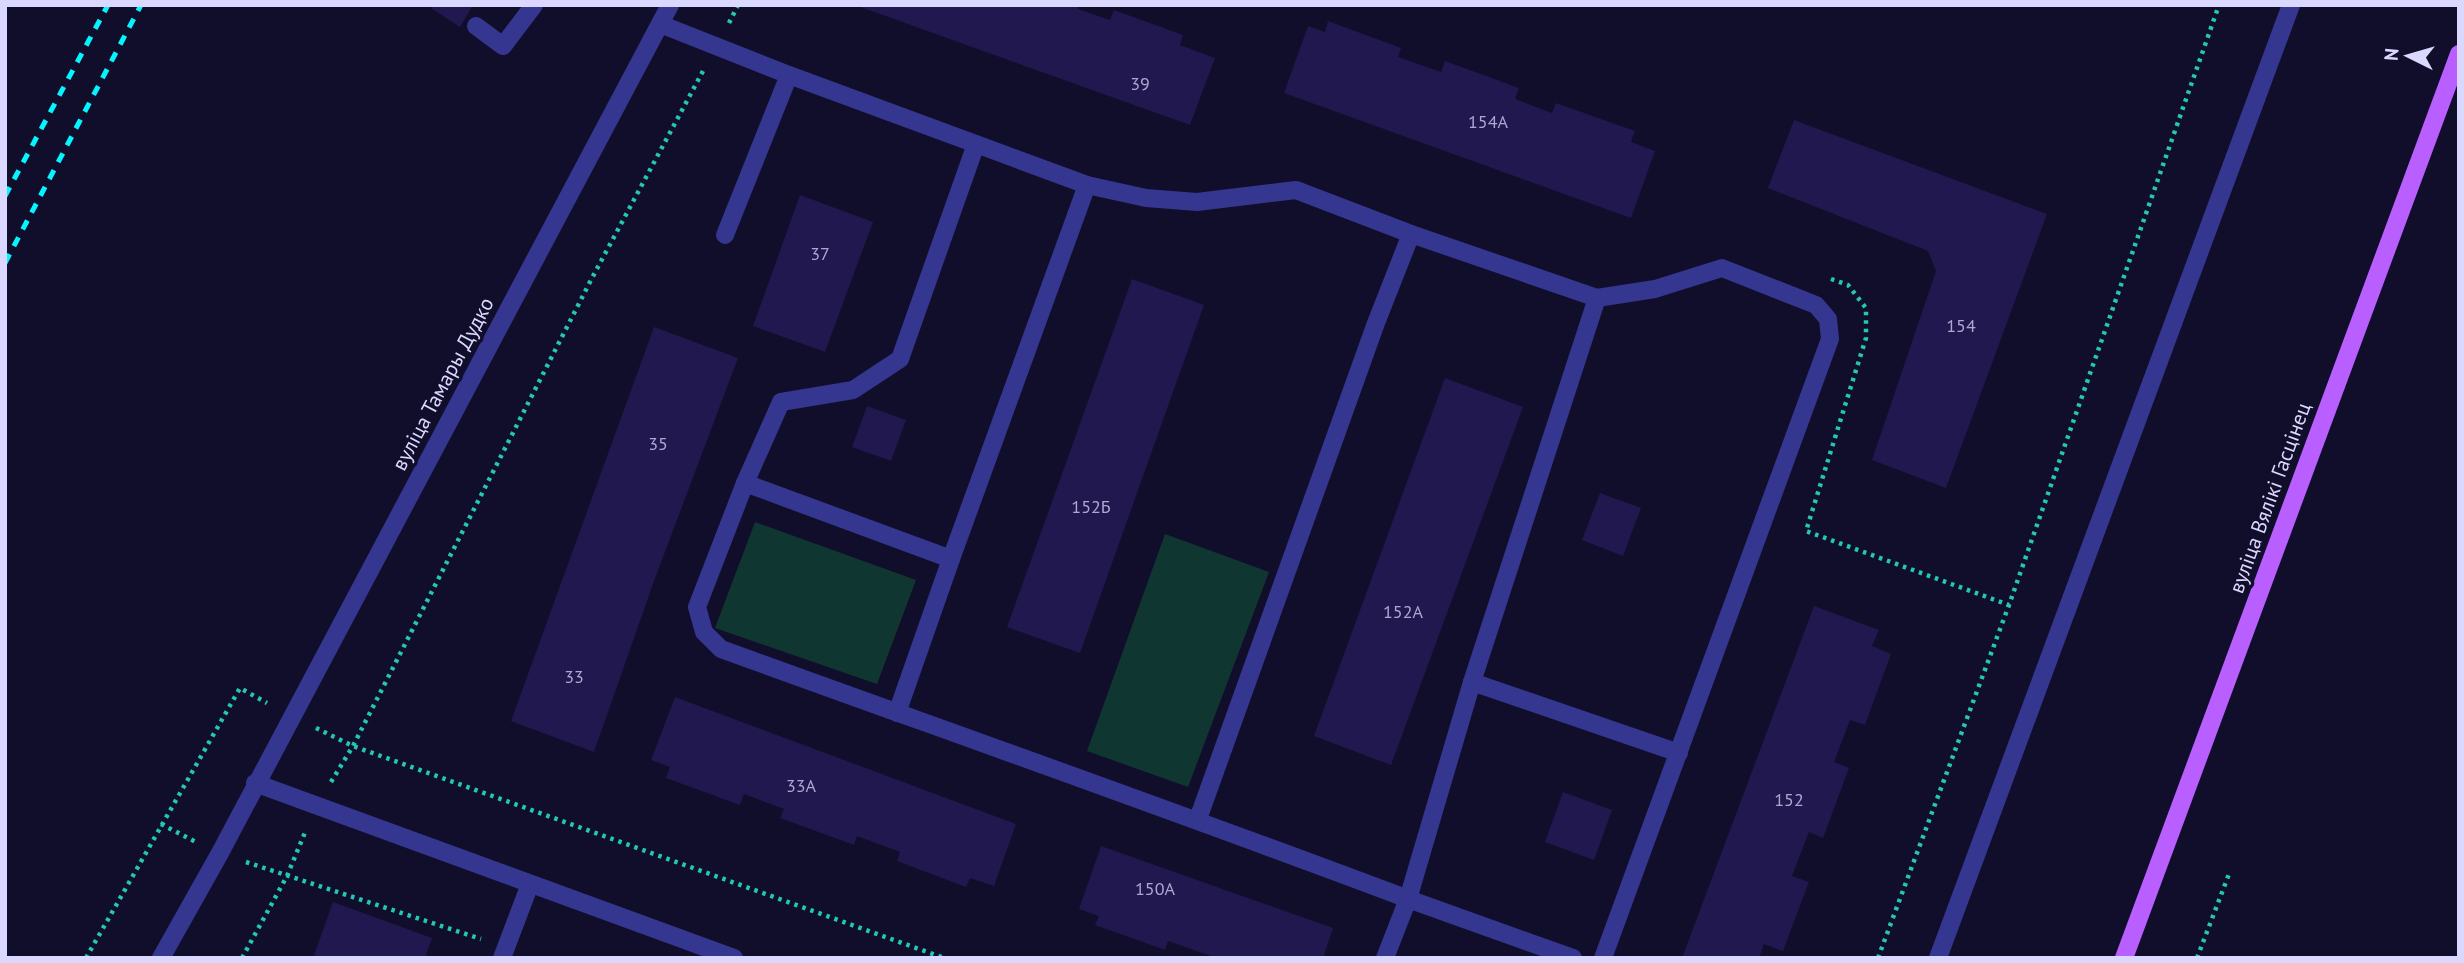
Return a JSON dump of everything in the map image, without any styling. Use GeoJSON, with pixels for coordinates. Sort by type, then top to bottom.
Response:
{"type":"FeatureCollection","features":[{"type":"Feature","properties":{"kind":"main road","name":"вуліца Вялікі Гасцінец"},"geometry":{"type":"LineString","coordinates":[[2124,958],[2459,54]]}},
{"type":"Feature","properties":{"kind":"street"},"geometry":{"type":"LineString","coordinates":[[476,26],[503,46],[534,5]]}},
{"type":"Feature","properties":{"kind":"street","name":"вуліца Тамары Дудко"},"geometry":{"type":"LineString","coordinates":[[161,958],[220,853],[670,5]]}},
{"type":"Feature","properties":{"kind":"street"},"geometry":{"type":"LineString","coordinates":[[1938,958],[2291,5]]}},
{"type":"Feature","properties":{"kind":"street"},"geometry":{"type":"LineString","coordinates":[[660,24],[789,75],[1087,185],[1146,198],[1197,202],[1296,190],[1411,234],[1597,298],[1655,289],[1722,268],[1816,305],[1828,319],[1830,339],[1603,958]]}},
{"type":"Feature","properties":{"kind":"street"},"geometry":{"type":"LineString","coordinates":[[725,234],[789,75]]}},
{"type":"Feature","properties":{"kind":"street"},"geometry":{"type":"LineString","coordinates":[[976,144],[900,359],[853,390],[781,402],[745,483],[697,607],[704,632],[721,649],[1198,819],[1573,958]]}},
{"type":"Feature","properties":{"kind":"street"},"geometry":{"type":"LineString","coordinates":[[897,713],[1087,185]]}},
{"type":"Feature","properties":{"kind":"street"},"geometry":{"type":"LineString","coordinates":[[1198,819],[1376,323],[1411,234]]}},
{"type":"Feature","properties":{"kind":"street"},"geometry":{"type":"LineString","coordinates":[[1385,958],[1408,899],[1472,682],[1597,298]]}},
{"type":"Feature","properties":{"kind":"street"},"geometry":{"type":"LineString","coordinates":[[745,483],[951,559]]}},
{"type":"Feature","properties":{"kind":"street"},"geometry":{"type":"LineString","coordinates":[[1472,682],[1679,753]]}},
{"type":"Feature","properties":{"kind":"street"},"geometry":{"type":"LineString","coordinates":[[255,783],[734,958]]}},
{"type":"Feature","properties":{"kind":"street"},"geometry":{"type":"LineString","coordinates":[[504,952],[530,884]]}},
{"type":"Feature","properties":{"kind":"path"},"geometry":{"type":"LineString","coordinates":[[242,958],[288,876],[316,805],[353,746],[592,278],[738,5]]}},
{"type":"Feature","properties":{"kind":"path"},"geometry":{"type":"LineString","coordinates":[[1878,958],[2009,605],[2219,5]]}},
{"type":"Feature","properties":{"kind":"path"},"geometry":{"type":"LineString","coordinates":[[1822,275],[1848,285],[1866,308],[1866,338],[1806,531],[2009,605]]}},
{"type":"Feature","properties":{"kind":"path"},"geometry":{"type":"LineString","coordinates":[[161,824],[220,853],[504,952]]}},
{"type":"Feature","properties":{"kind":"path"},"geometry":{"type":"LineString","coordinates":[[2197,958],[2229,874]]}},
{"type":"Feature","properties":{"kind":"green space"},"geometry":{"type":"Polygon","coordinates":[[[755,522],[916,580],[877,684],[715,628],[755,522]]]}},
{"type":"Feature","properties":{"kind":"green space"},"geometry":{"type":"Polygon","coordinates":[[[1165,534],[1269,572],[1188,787],[1087,751],[1165,534]]]}},
{"type":"Feature","properties":{"kind":"building"},"geometry":{"type":"Polygon","coordinates":[[[433,5],[473,5],[460,27],[431,8],[433,5]]]}},
{"type":"Feature","properties":{"kind":"building"},"geometry":{"type":"Polygon","coordinates":[[[855,5],[1079,5],[1078,9],[1110,20],[1114,10],[1183,35],[1180,45],[1215,58],[1190,125],[855,5]]]}},
{"type":"Feature","properties":{"kind":"building"},"geometry":{"type":"Polygon","coordinates":[[[1328,21],[1401,48],[1398,57],[1441,72],[1445,61],[1519,88],[1515,99],[1552,113],[1556,103],[1635,131],[1631,142],[1655,151],[1631,218],[1284,93],[1308,26],[1325,32],[1328,21]]]}},
{"type":"Feature","properties":{"kind":"building"},"geometry":{"type":"Polygon","coordinates":[[[1794,120],[2047,214],[1946,488],[1872,460],[1936,271],[1928,251],[1768,188],[1794,120]]]}},
{"type":"Feature","properties":{"kind":"building"},"geometry":{"type":"Polygon","coordinates":[[[800,195],[873,222],[825,352],[753,326],[800,195]]]}},
{"type":"Feature","properties":{"kind":"building"},"geometry":{"type":"Polygon","coordinates":[[[1132,279],[1204,305],[1080,653],[1007,627],[1132,279]]]}},
{"type":"Feature","properties":{"kind":"building"},"geometry":{"type":"Polygon","coordinates":[[[654,327],[738,358],[654,581],[594,752],[511,721],[654,327]]]}},
{"type":"Feature","properties":{"kind":"building"},"geometry":{"type":"Polygon","coordinates":[[[1445,378],[1523,407],[1391,765],[1314,736],[1445,378]]]}},
{"type":"Feature","properties":{"kind":"building"},"geometry":{"type":"Polygon","coordinates":[[[867,406],[906,420],[891,461],[852,447],[867,406]]]}},
{"type":"Feature","properties":{"kind":"building"},"geometry":{"type":"Polygon","coordinates":[[[1600,493],[1641,508],[1623,556],[1582,540],[1600,493]]]}},
{"type":"Feature","properties":{"kind":"building"},"geometry":{"type":"Polygon","coordinates":[[[1814,606],[1879,630],[1872,646],[1891,654],[1865,725],[1850,720],[1834,762],[1849,768],[1823,838],[1809,832],[1792,876],[1809,882],[1783,951],[1764,944],[1759,958],[1682,958],[1814,606]]]}},
{"type":"Feature","properties":{"kind":"building"},"geometry":{"type":"Polygon","coordinates":[[[675,697],[1016,824],[994,886],[970,878],[966,887],[897,861],[900,852],[857,836],[854,845],[780,818],[784,809],[744,794],[740,805],[666,778],[670,767],[651,760],[675,697]]]}},
{"type":"Feature","properties":{"kind":"building"},"geometry":{"type":"Polygon","coordinates":[[[1563,792],[1612,810],[1594,860],[1545,842],[1563,792]]]}},
{"type":"Feature","properties":{"kind":"building"},"geometry":{"type":"Polygon","coordinates":[[[1101,846],[1333,928],[1323,958],[1211,958],[1168,941],[1165,950],[1095,925],[1099,916],[1079,909],[1101,846]]]}},
{"type":"Feature","properties":{"kind":"building"},"geometry":{"type":"Polygon","coordinates":[[[333,902],[432,938],[425,958],[313,958],[333,902]]]}},
{"type":"Feature","properties":{"kind":"railway"},"geometry":{"type":"LineString","coordinates":[[5,196],[108,5]]}},
{"type":"Feature","properties":{"kind":"railway"},"geometry":{"type":"LineString","coordinates":[[5,263],[141,5]]}}]}
